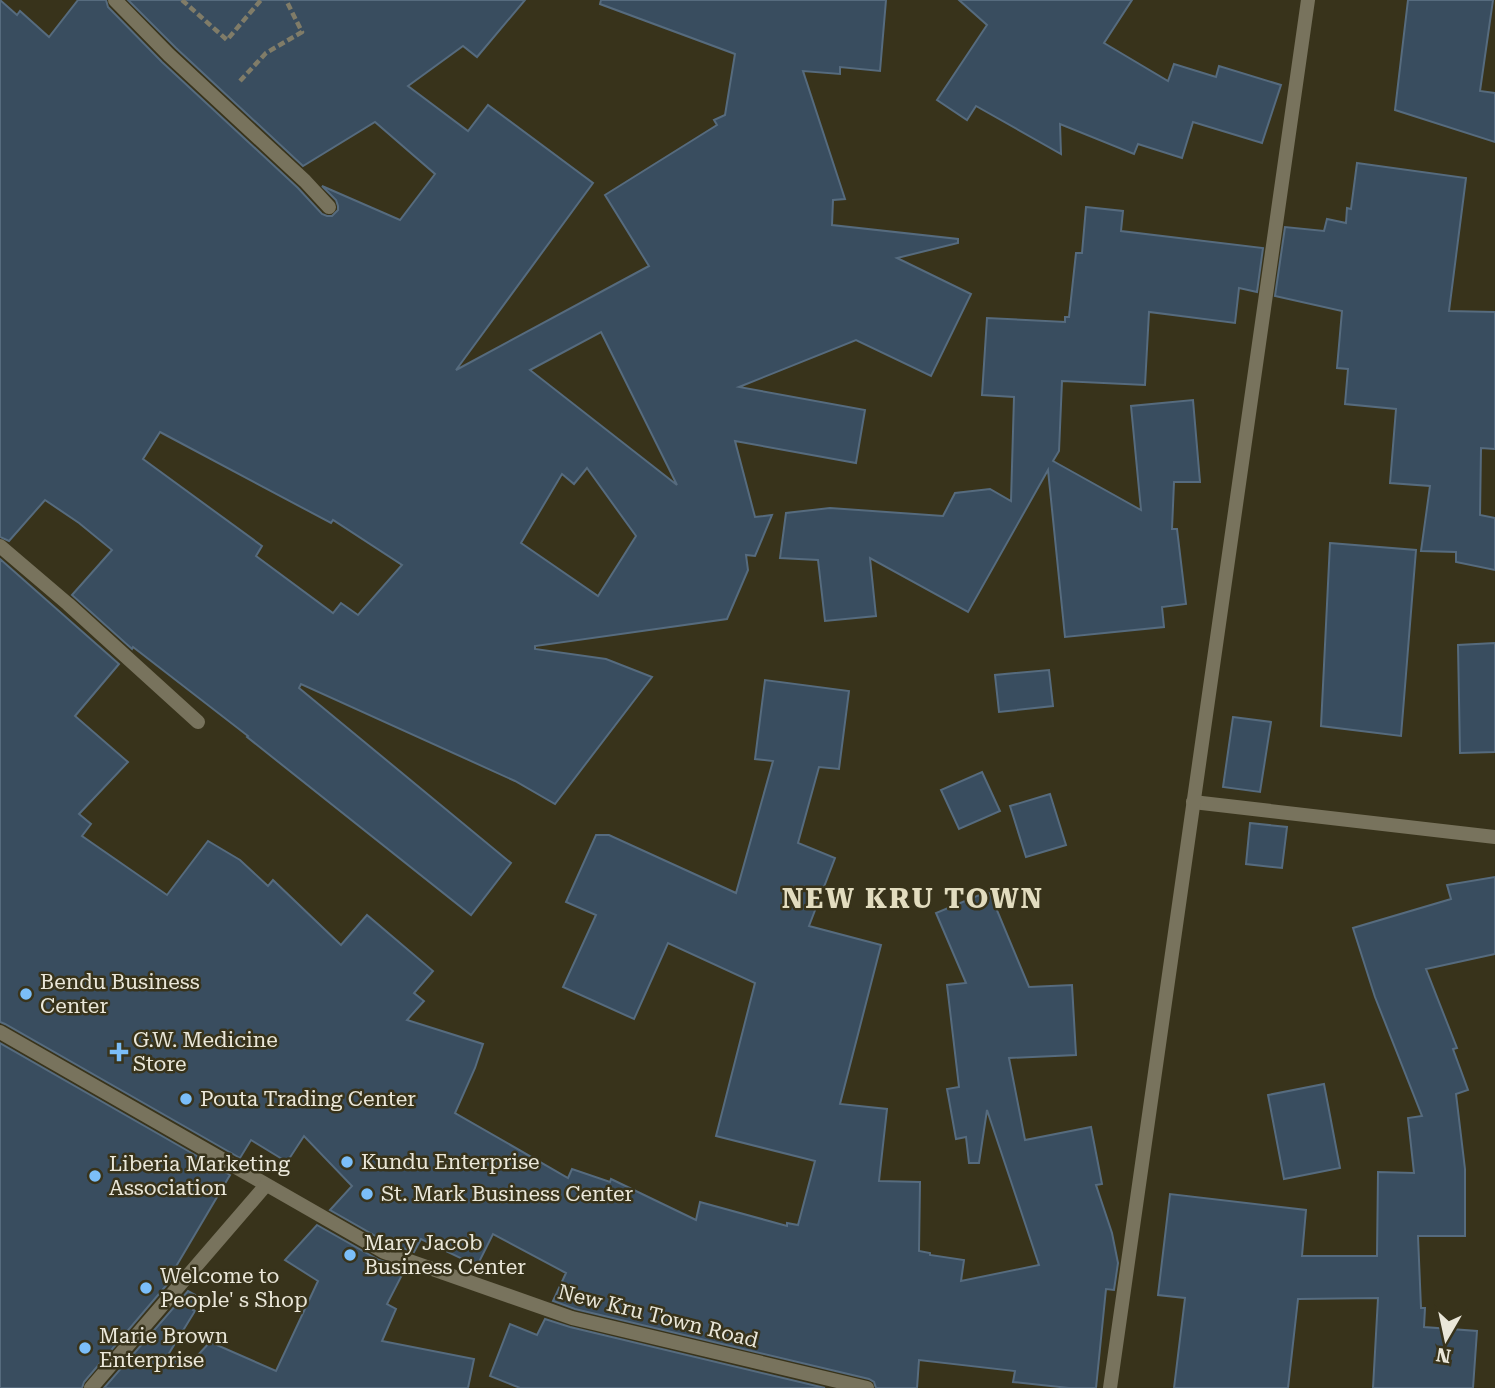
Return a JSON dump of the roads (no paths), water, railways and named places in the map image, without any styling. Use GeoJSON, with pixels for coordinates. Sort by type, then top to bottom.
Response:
{"type":"FeatureCollection","features":[{"type":"Feature","properties":{"kind":"street"},"geometry":{"type":"LineString","coordinates":[[115,0],[329,207]]}},
{"type":"Feature","properties":{"kind":"street"},"geometry":{"type":"LineString","coordinates":[[1110,1388],[1308,0]]}},
{"type":"Feature","properties":{"kind":"street"},"geometry":{"type":"LineString","coordinates":[[0,546],[198,722]]}},
{"type":"Feature","properties":{"kind":"street"},"geometry":{"type":"LineString","coordinates":[[1194,802],[1495,836]]}},
{"type":"Feature","properties":{"kind":"street","name":"New Kru Town Road"},"geometry":{"type":"LineString","coordinates":[[0,1032],[384,1252],[572,1318],[867,1388]]}},
{"type":"Feature","properties":{"kind":"street"},"geometry":{"type":"LineString","coordinates":[[91,1388],[266,1185]]}},
{"type":"Feature","properties":{"kind":"place","name":"Bendu Business Center"},"geometry":{"type":"Point","coordinates":[26,994]}},
{"type":"Feature","properties":{"kind":"place","name":"G.W. Medicine Store"},"geometry":{"type":"Point","coordinates":[119,1052]}},
{"type":"Feature","properties":{"kind":"place","name":"Pouta Trading Center"},"geometry":{"type":"Point","coordinates":[186,1099]}},
{"type":"Feature","properties":{"kind":"place","name":"Kundu Enterprise"},"geometry":{"type":"Point","coordinates":[347,1162]}},
{"type":"Feature","properties":{"kind":"place","name":"Liberia Marketing Association"},"geometry":{"type":"Point","coordinates":[95,1176]}},
{"type":"Feature","properties":{"kind":"place","name":"St. Mark Business Center"},"geometry":{"type":"Point","coordinates":[367,1194]}},
{"type":"Feature","properties":{"kind":"place","name":"Mary Jacob Business Center"},"geometry":{"type":"Point","coordinates":[350,1255]}},
{"type":"Feature","properties":{"kind":"place","name":"Welcome to People' s Shop"},"geometry":{"type":"Point","coordinates":[146,1288]}},
{"type":"Feature","properties":{"kind":"place","name":"Marie Brown Enterprise"},"geometry":{"type":"Point","coordinates":[85,1348]}},
{"type":"Feature","properties":{"kind":"district","name":"NEW KRU TOWN"},"geometry":{"type":"Point","coordinates":[913,898]}}]}
